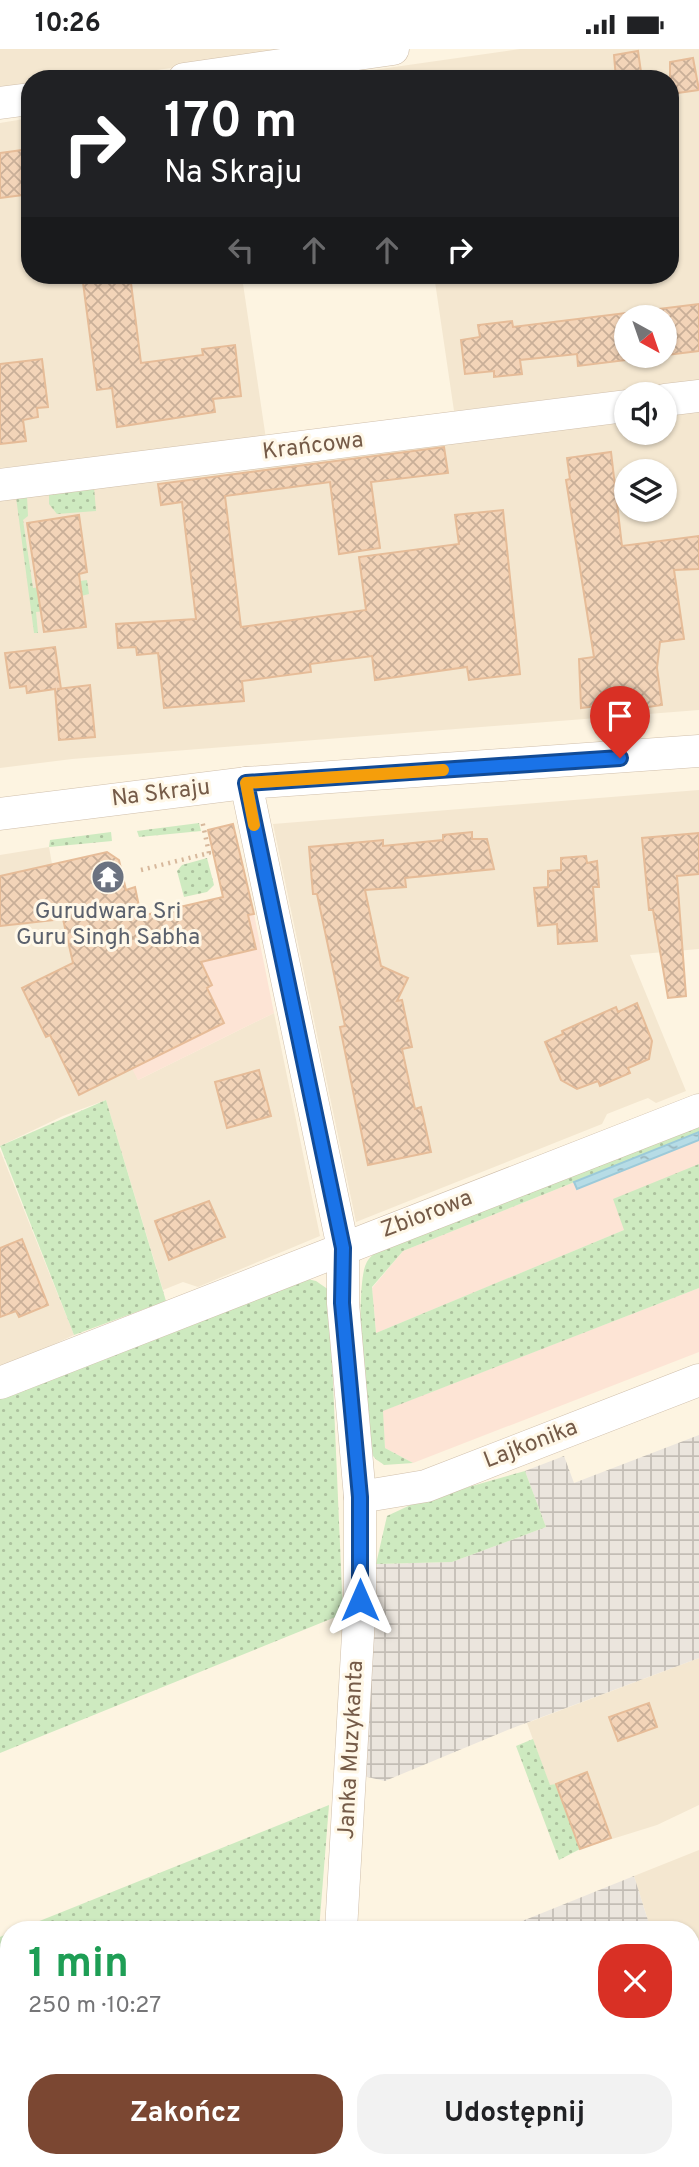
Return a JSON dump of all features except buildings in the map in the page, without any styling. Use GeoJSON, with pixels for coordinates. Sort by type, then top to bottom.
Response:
{"type":"FeatureCollection","features":[{"type":"Feature","properties":{"kind":"street"},"geometry":{"type":"LineString","coordinates":[[247,70],[393,49]]}},
{"type":"Feature","properties":{"kind":"street"},"geometry":{"type":"LineString","coordinates":[[0,103],[21,100]]}},
{"type":"Feature","properties":{"kind":"street"},"geometry":{"type":"LineString","coordinates":[[677,399],[699,396]]}},
{"type":"Feature","properties":{"kind":"street","name":"Krańcowa"},"geometry":{"type":"LineString","coordinates":[[0,485],[614,407]]}},
{"type":"Feature","properties":{"kind":"street","name":"Na Skraju"},"geometry":{"type":"LineString","coordinates":[[0,814],[246,783],[699,751]]}},
{"type":"Feature","properties":{"kind":"street","name":"Janka Muzykanta"},"geometry":{"type":"LineString","coordinates":[[246,783],[343,1248],[342,1303],[360,1497],[360,1614],[342,1921]]}},
{"type":"Feature","properties":{"kind":"street","name":"Zbiorowa"},"geometry":{"type":"LineString","coordinates":[[0,1383],[699,1110]]}},
{"type":"Feature","properties":{"kind":"street","name":"Lajkonika"},"geometry":{"type":"LineString","coordinates":[[360,1497],[426,1486],[699,1380]]}},
{"type":"Feature","properties":{"kind":"path"},"geometry":{"type":"LineString","coordinates":[[141,870],[209,853],[202,819]]}},
{"type":"Feature","properties":{"kind":"shaded area"},"geometry":{"type":"Polygon","coordinates":[[[0,49],[308,49],[157,70],[21,70],[21,88],[0,91],[0,49]]]}},
{"type":"Feature","properties":{"kind":"shaded area"},"geometry":{"type":"Polygon","coordinates":[[[520,49],[699,49],[699,381],[677,384],[614,382],[614,391],[454,411],[435,284],[679,284],[679,70],[373,70],[520,49]]]}},
{"type":"Feature","properties":{"kind":"shaded area"},"geometry":{"type":"Polygon","coordinates":[[[21,120],[21,284],[243,284],[266,439],[0,468],[0,123],[21,120]]]}},
{"type":"Feature","properties":{"kind":"shaded area"},"geometry":{"type":"Polygon","coordinates":[[[699,409],[699,710],[72,759],[0,768],[0,498],[614,421],[614,445],[677,445],[677,412],[699,409]]]}},
{"type":"Feature","properties":{"kind":"shaded area"},"geometry":{"type":"Polygon","coordinates":[[[699,790],[699,949],[630,955],[686,1091],[656,1103],[648,1098],[607,1114],[602,1124],[356,1222],[273,824],[699,790]]]}},
{"type":"Feature","properties":{"kind":"shaded area"},"geometry":{"type":"Polygon","coordinates":[[[49,847],[52,864],[138,1080],[274,1013],[320,1236],[198,1287],[183,1282],[163,1290],[106,1100],[63,1116],[0,1146],[0,855],[49,847]]]}},
{"type":"Feature","properties":{"kind":"shaded area"},"geometry":{"type":"Polygon","coordinates":[[[254,914],[274,1013],[138,1080],[73,958],[254,914]]]}},
{"type":"Feature","properties":{"kind":"shaded area"},"geometry":{"type":"Polygon","coordinates":[[[699,1132],[699,1199],[376,1333],[372,1288],[403,1251],[699,1132]]]}},
{"type":"Feature","properties":{"kind":"shaded area"},"geometry":{"type":"Polygon","coordinates":[[[0,1150],[74,1335],[0,1369],[0,1150]]]}},
{"type":"Feature","properties":{"kind":"shaded area"},"geometry":{"type":"Polygon","coordinates":[[[699,1288],[699,1352],[413,1463],[385,1448],[382,1411],[699,1288]]]}},
{"type":"Feature","properties":{"kind":"shaded area"},"geometry":{"type":"Polygon","coordinates":[[[699,1435],[699,1658],[510,1729],[385,1781],[363,1776],[376,1564],[452,1562],[546,1527],[525,1471],[564,1456],[574,1483],[699,1435]]]}},
{"type":"Feature","properties":{"kind":"shaded area"},"geometry":{"type":"Polygon","coordinates":[[[699,1658],[699,1805],[657,1825],[580,1849],[556,1784],[550,1786],[527,1723],[699,1658]]]}},
{"type":"Feature","properties":{"kind":"shaded area"},"geometry":{"type":"Polygon","coordinates":[[[699,1850],[699,1921],[648,1921],[634,1876],[699,1850]]]}},
{"type":"Feature","properties":{"kind":"shaded area"},"geometry":{"type":"Polygon","coordinates":[[[634,1876],[648,1921],[522,1921],[634,1876]]]}},
{"type":"Feature","properties":{"kind":"green space"},"geometry":{"type":"Polygon","coordinates":[[[94,487],[96,511],[57,514],[49,504],[49,492],[94,487]]]}},
{"type":"Feature","properties":{"kind":"green space"},"geometry":{"type":"Polygon","coordinates":[[[27,496],[28,516],[23,520],[33,588],[87,580],[89,594],[62,601],[63,609],[36,612],[38,633],[34,633],[16,497],[27,496]]]}},
{"type":"Feature","properties":{"kind":"green space"},"geometry":{"type":"Polygon","coordinates":[[[199,823],[201,831],[139,837],[137,831],[199,823]]]}},
{"type":"Feature","properties":{"kind":"green space"},"geometry":{"type":"Polygon","coordinates":[[[111,832],[112,841],[49,847],[50,840],[111,832]]]}},
{"type":"Feature","properties":{"kind":"green space"},"geometry":{"type":"Polygon","coordinates":[[[207,858],[214,885],[207,892],[184,897],[177,871],[182,865],[207,858]]]}},
{"type":"Feature","properties":{"kind":"green space"},"geometry":{"type":"Polygon","coordinates":[[[106,1100],[166,1301],[74,1335],[0,1146],[106,1100]]]}},
{"type":"Feature","properties":{"kind":"green space"},"geometry":{"type":"Polygon","coordinates":[[[699,1117],[699,1132],[403,1251],[372,1287],[376,1333],[624,1230],[613,1199],[699,1164],[699,1288],[383,1411],[385,1448],[413,1463],[384,1465],[375,1459],[368,1440],[365,1417],[360,1327],[363,1277],[370,1257],[381,1247],[699,1117]]]}},
{"type":"Feature","properties":{"kind":"green space"},"geometry":{"type":"Polygon","coordinates":[[[299,1277],[316,1281],[329,1290],[343,1614],[0,1753],[0,1397],[299,1277]]]}},
{"type":"Feature","properties":{"kind":"green space"},"geometry":{"type":"Polygon","coordinates":[[[525,1471],[546,1527],[452,1562],[376,1564],[387,1516],[419,1501],[525,1471]]]}},
{"type":"Feature","properties":{"kind":"green space"},"geometry":{"type":"Polygon","coordinates":[[[533,1739],[550,1785],[556,1784],[580,1849],[559,1860],[516,1746],[533,1739]]]}},
{"type":"Feature","properties":{"kind":"green space"},"geometry":{"type":"Polygon","coordinates":[[[329,1805],[320,1921],[39,1921],[329,1805]]]}},
{"type":"Feature","properties":{"kind":"water"},"geometry":{"type":"Polygon","coordinates":[[[699,1132],[699,1140],[577,1189],[574,1182],[699,1132]]]}},
{"type":"Feature","properties":{"kind":"slow traffic"},"geometry":{"type":"LineString","coordinates":[[254,825],[246,783],[443,770]]}},
{"type":"Feature","properties":{"kind":"place","name":"Gurudwara Sri Guru Singh Sabha"},"geometry":{"type":"Point","coordinates":[108,877]}},
{"type":"Feature","properties":{"kind":"route"},"geometry":{"type":"LineString","coordinates":[[360,1600],[360,1497],[342,1303],[343,1248],[246,783],[620,758]]}}]}
